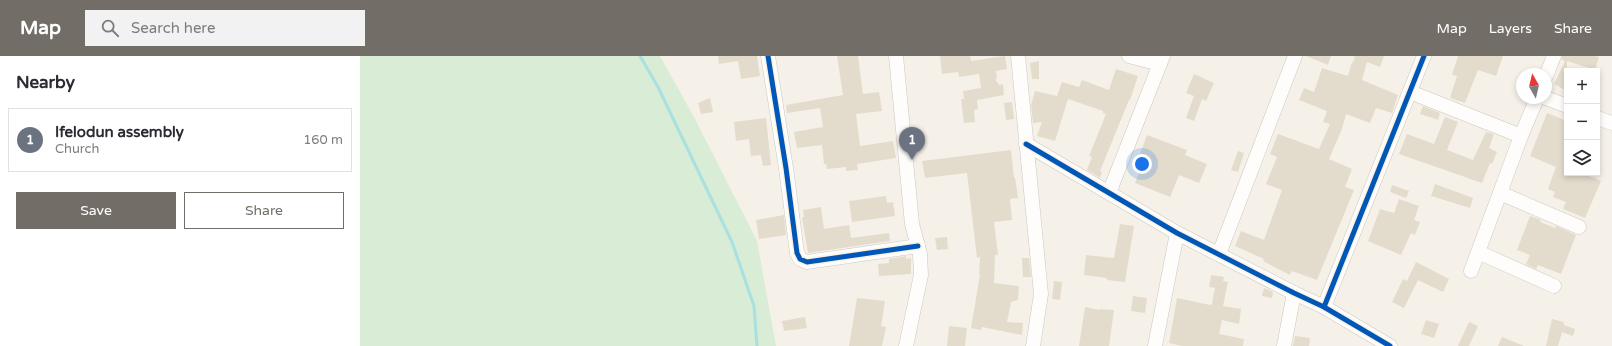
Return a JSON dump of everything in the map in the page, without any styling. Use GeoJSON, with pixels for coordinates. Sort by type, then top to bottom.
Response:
{"type":"FeatureCollection","features":[{"type":"Feature","properties":{"kind":"street"},"geometry":{"type":"LineString","coordinates":[[768,56],[786,168],[797,253],[800,259],[807,262],[918,246]]}},
{"type":"Feature","properties":{"kind":"street"},"geometry":{"type":"LineString","coordinates":[[896,56],[912,224],[920,254],[921,275],[906,346]]}},
{"type":"Feature","properties":{"kind":"street"},"geometry":{"type":"LineString","coordinates":[[1018,56],[1041,294],[1033,346]]}},
{"type":"Feature","properties":{"kind":"street"},"geometry":{"type":"LineString","coordinates":[[1109,193],[1162,60],[1129,56]]}},
{"type":"Feature","properties":{"kind":"street"},"geometry":{"type":"LineString","coordinates":[[1219,254],[1295,56]]}},
{"type":"Feature","properties":{"kind":"street"},"geometry":{"type":"LineString","coordinates":[[1324,307],[1424,56]]}},
{"type":"Feature","properties":{"kind":"street"},"geometry":{"type":"LineString","coordinates":[[1549,68],[1554,56]]}},
{"type":"Feature","properties":{"kind":"street"},"geometry":{"type":"LineString","coordinates":[[1410,92],[1521,136]]}},
{"type":"Feature","properties":{"kind":"street"},"geometry":{"type":"LineString","coordinates":[[1552,100],[1564,105]]}},
{"type":"Feature","properties":{"kind":"street"},"geometry":{"type":"LineString","coordinates":[[1470,271],[1534,104]]}},
{"type":"Feature","properties":{"kind":"street"},"geometry":{"type":"LineString","coordinates":[[1600,119],[1612,124]]}},
{"type":"Feature","properties":{"kind":"street"},"geometry":{"type":"LineString","coordinates":[[1026,144],[1177,232],[1324,307],[1390,346]]}},
{"type":"Feature","properties":{"kind":"street"},"geometry":{"type":"LineString","coordinates":[[1500,192],[1579,227]]}},
{"type":"Feature","properties":{"kind":"street"},"geometry":{"type":"LineString","coordinates":[[1155,346],[1177,232]]}},
{"type":"Feature","properties":{"kind":"street"},"geometry":{"type":"LineString","coordinates":[[1478,252],[1554,286]]}},
{"type":"Feature","properties":{"kind":"street"},"geometry":{"type":"LineString","coordinates":[[1284,346],[1294,293]]}},
{"type":"Feature","properties":{"kind":"green space"},"geometry":{"type":"Polygon","coordinates":[[[360,56],[660,56],[694,117],[757,241],[776,346],[360,346],[360,56]]]}},
{"type":"Feature","properties":{"kind":"building"},"geometry":{"type":"Polygon","coordinates":[[[718,56],[757,56],[760,76],[741,79],[738,61],[719,64],[718,56]]]}},
{"type":"Feature","properties":{"kind":"building"},"geometry":{"type":"Polygon","coordinates":[[[837,56],[858,56],[863,94],[879,92],[882,111],[856,114],[860,146],[893,141],[896,158],[857,164],[858,170],[846,171],[846,167],[827,169],[826,164],[824,164],[822,145],[797,148],[794,132],[823,127],[820,108],[787,113],[786,105],[843,95],[837,56]]]}},
{"type":"Feature","properties":{"kind":"building"},"geometry":{"type":"Polygon","coordinates":[[[940,56],[970,56],[971,61],[1005,56],[1007,69],[996,71],[996,82],[998,82],[998,85],[1003,84],[1004,95],[977,100],[978,109],[974,110],[975,122],[964,123],[961,99],[964,99],[963,91],[981,88],[979,74],[959,77],[958,72],[942,74],[940,56]]]}},
{"type":"Feature","properties":{"kind":"building"},"geometry":{"type":"Polygon","coordinates":[[[1306,56],[1331,56],[1328,65],[1306,56]]]}},
{"type":"Feature","properties":{"kind":"building"},"geometry":{"type":"Polygon","coordinates":[[[1353,56],[1384,56],[1380,67],[1367,62],[1362,80],[1398,95],[1392,113],[1376,108],[1370,123],[1346,114],[1342,129],[1329,159],[1352,169],[1345,187],[1354,190],[1317,280],[1292,271],[1290,275],[1263,261],[1264,259],[1235,246],[1241,231],[1264,240],[1282,190],[1266,184],[1277,157],[1270,154],[1278,134],[1319,149],[1330,124],[1323,122],[1327,111],[1299,100],[1304,88],[1314,92],[1322,68],[1348,76],[1355,57],[1353,56]]]}},
{"type":"Feature","properties":{"kind":"building"},"geometry":{"type":"Polygon","coordinates":[[[1458,56],[1503,56],[1496,76],[1478,70],[1465,103],[1450,98],[1457,76],[1452,75],[1458,56]]]}},
{"type":"Feature","properties":{"kind":"building"},"geometry":{"type":"Polygon","coordinates":[[[1562,56],[1599,57],[1596,68],[1589,68],[1567,61],[1567,68],[1564,68],[1564,89],[1554,84],[1565,61],[1562,60],[1562,56]]]}},
{"type":"Feature","properties":{"kind":"building"},"geometry":{"type":"Polygon","coordinates":[[[1039,61],[1039,79],[1032,79],[1030,63],[1039,61]]]}},
{"type":"Feature","properties":{"kind":"building"},"geometry":{"type":"Polygon","coordinates":[[[1116,69],[1138,76],[1130,100],[1100,171],[1102,172],[1100,178],[1087,170],[1092,157],[1089,156],[1106,114],[1103,113],[1103,111],[1068,99],[1055,141],[1037,136],[1042,122],[1033,123],[1031,105],[1035,91],[1057,96],[1062,82],[1079,87],[1082,80],[1109,90],[1116,69]]]}},
{"type":"Feature","properties":{"kind":"building"},"geometry":{"type":"Polygon","coordinates":[[[1194,74],[1214,83],[1206,101],[1202,99],[1194,121],[1186,118],[1194,96],[1186,93],[1194,74]]]}},
{"type":"Feature","properties":{"kind":"building"},"geometry":{"type":"Polygon","coordinates":[[[710,98],[713,112],[701,114],[698,103],[710,98]]]}},
{"type":"Feature","properties":{"kind":"building"},"geometry":{"type":"Polygon","coordinates":[[[1012,102],[1014,119],[1006,120],[1004,103],[1012,102]]]}},
{"type":"Feature","properties":{"kind":"building"},"geometry":{"type":"Polygon","coordinates":[[[1423,106],[1440,113],[1438,120],[1420,114],[1423,106]]]}},
{"type":"Feature","properties":{"kind":"building"},"geometry":{"type":"Polygon","coordinates":[[[1547,113],[1564,120],[1564,176],[1588,176],[1601,181],[1585,218],[1563,209],[1566,202],[1553,197],[1555,192],[1548,189],[1556,167],[1530,156],[1547,113]]]}},
{"type":"Feature","properties":{"kind":"building"},"geometry":{"type":"Polygon","coordinates":[[[1445,117],[1458,122],[1447,150],[1473,160],[1486,132],[1494,134],[1489,148],[1497,152],[1492,164],[1490,163],[1482,183],[1399,154],[1407,134],[1434,144],[1445,117]]]}},
{"type":"Feature","properties":{"kind":"building"},"geometry":{"type":"Polygon","coordinates":[[[766,118],[771,165],[763,166],[761,155],[751,156],[749,139],[736,141],[734,122],[766,118]]]}},
{"type":"Feature","properties":{"kind":"building"},"geometry":{"type":"Polygon","coordinates":[[[1147,135],[1187,150],[1185,155],[1207,164],[1199,183],[1179,175],[1170,197],[1135,183],[1146,156],[1140,154],[1147,135]]]}},
{"type":"Feature","properties":{"kind":"building"},"geometry":{"type":"Polygon","coordinates":[[[1011,150],[1018,198],[1010,199],[1012,220],[994,222],[998,255],[995,255],[994,283],[1019,286],[1018,300],[1011,302],[1007,322],[1023,323],[1022,335],[982,327],[981,330],[971,328],[980,275],[980,257],[977,258],[967,173],[925,178],[922,161],[1011,150]]]}},
{"type":"Feature","properties":{"kind":"building"},"geometry":{"type":"Polygon","coordinates":[[[1238,151],[1244,153],[1238,172],[1231,170],[1238,151]]]}},
{"type":"Feature","properties":{"kind":"building"},"geometry":{"type":"Polygon","coordinates":[[[1435,184],[1473,198],[1470,208],[1431,196],[1435,184]]]}},
{"type":"Feature","properties":{"kind":"building"},"geometry":{"type":"Polygon","coordinates":[[[1392,185],[1409,191],[1406,198],[1390,192],[1392,185]]]}},
{"type":"Feature","properties":{"kind":"building"},"geometry":{"type":"Polygon","coordinates":[[[886,196],[887,203],[893,202],[895,216],[852,222],[849,201],[886,196]]]}},
{"type":"Feature","properties":{"kind":"building"},"geometry":{"type":"Polygon","coordinates":[[[1399,199],[1419,206],[1414,220],[1420,222],[1415,235],[1411,233],[1401,255],[1368,241],[1380,209],[1394,213],[1399,199]]]}},
{"type":"Feature","properties":{"kind":"building"},"geometry":{"type":"Polygon","coordinates":[[[821,207],[824,229],[849,225],[851,238],[889,233],[890,241],[808,253],[802,217],[804,217],[803,210],[821,207]]]}},
{"type":"Feature","properties":{"kind":"building"},"geometry":{"type":"Polygon","coordinates":[[[784,215],[786,235],[759,239],[756,220],[784,215]]]}},
{"type":"Feature","properties":{"kind":"building"},"geometry":{"type":"Polygon","coordinates":[[[1530,216],[1541,220],[1540,222],[1555,228],[1556,226],[1576,235],[1561,274],[1538,265],[1536,269],[1526,264],[1530,255],[1517,250],[1530,216]]]}},
{"type":"Feature","properties":{"kind":"building"},"geometry":{"type":"Polygon","coordinates":[[[1120,224],[1134,226],[1125,282],[1084,275],[1086,255],[1114,258],[1120,224]]]}},
{"type":"Feature","properties":{"kind":"building"},"geometry":{"type":"Polygon","coordinates":[[[947,237],[948,249],[937,250],[935,238],[947,237]]]}},
{"type":"Feature","properties":{"kind":"building"},"geometry":{"type":"Polygon","coordinates":[[[906,256],[906,259],[911,258],[911,274],[879,276],[878,264],[889,263],[889,259],[906,256]]]}},
{"type":"Feature","properties":{"kind":"building"},"geometry":{"type":"Polygon","coordinates":[[[1022,258],[1029,258],[1031,277],[1023,277],[1022,258]]]}},
{"type":"Feature","properties":{"kind":"building"},"geometry":{"type":"Polygon","coordinates":[[[1416,262],[1449,279],[1443,292],[1418,280],[1404,308],[1392,302],[1403,279],[1407,281],[1416,262]]]}},
{"type":"Feature","properties":{"kind":"building"},"geometry":{"type":"Polygon","coordinates":[[[1211,275],[1224,277],[1223,281],[1228,282],[1223,306],[1241,309],[1239,324],[1222,320],[1219,334],[1244,339],[1243,346],[1182,346],[1169,343],[1177,298],[1210,305],[1212,304],[1215,288],[1209,287],[1211,275]]]}},
{"type":"Feature","properties":{"kind":"building"},"geometry":{"type":"Polygon","coordinates":[[[1054,281],[1062,282],[1060,300],[1052,299],[1054,281]]]}},
{"type":"Feature","properties":{"kind":"building"},"geometry":{"type":"Polygon","coordinates":[[[1264,288],[1273,292],[1272,298],[1262,296],[1264,288]]]}},
{"type":"Feature","properties":{"kind":"building"},"geometry":{"type":"Polygon","coordinates":[[[1133,296],[1147,298],[1145,313],[1131,311],[1133,296]]]}},
{"type":"Feature","properties":{"kind":"building"},"geometry":{"type":"Polygon","coordinates":[[[857,298],[885,301],[881,326],[886,327],[882,346],[849,346],[857,298]]]}},
{"type":"Feature","properties":{"kind":"building"},"geometry":{"type":"Polygon","coordinates":[[[1085,307],[1100,310],[1114,310],[1109,346],[1079,346],[1085,307]]]}},
{"type":"Feature","properties":{"kind":"building"},"geometry":{"type":"Polygon","coordinates":[[[805,317],[807,328],[784,331],[782,321],[805,317]]]}},
{"type":"Feature","properties":{"kind":"building"},"geometry":{"type":"Polygon","coordinates":[[[1552,319],[1564,322],[1564,325],[1575,329],[1573,336],[1562,332],[1558,346],[1546,346],[1552,319]]]}},
{"type":"Feature","properties":{"kind":"building"},"geometry":{"type":"Polygon","coordinates":[[[1426,320],[1439,324],[1434,338],[1421,334],[1426,320]]]}},
{"type":"Feature","properties":{"kind":"building"},"geometry":{"type":"Polygon","coordinates":[[[1469,322],[1478,326],[1469,346],[1458,346],[1469,322]]]}},
{"type":"Feature","properties":{"kind":"building"},"geometry":{"type":"Polygon","coordinates":[[[949,326],[967,328],[965,346],[947,346],[949,326]]]}},
{"type":"Feature","properties":{"kind":"building"},"geometry":{"type":"Polygon","coordinates":[[[1295,336],[1310,338],[1309,346],[1293,346],[1295,336]]]}},
{"type":"Feature","properties":{"kind":"building"},"geometry":{"type":"Polygon","coordinates":[[[1502,337],[1524,346],[1498,346],[1502,337]]]}},
{"type":"Feature","properties":{"kind":"waterway"},"geometry":{"type":"LineString","coordinates":[[640,56],[658,87],[732,242],[754,306],[757,346]]}},
{"type":"Feature","properties":{"kind":"cycle path"},"geometry":{"type":"LineString","coordinates":[[768,56],[786,168],[797,253],[800,259],[807,262],[918,246]]}},
{"type":"Feature","properties":{"kind":"cycle path"},"geometry":{"type":"LineString","coordinates":[[1324,307],[1424,56]]}},
{"type":"Feature","properties":{"kind":"cycle path"},"geometry":{"type":"LineString","coordinates":[[1026,144],[1177,233],[1324,307],[1390,346]]}},
{"type":"Feature","properties":{"kind":"place","name":"Ifelodun assembly"},"geometry":{"type":"Point","coordinates":[912,160]}}]}
